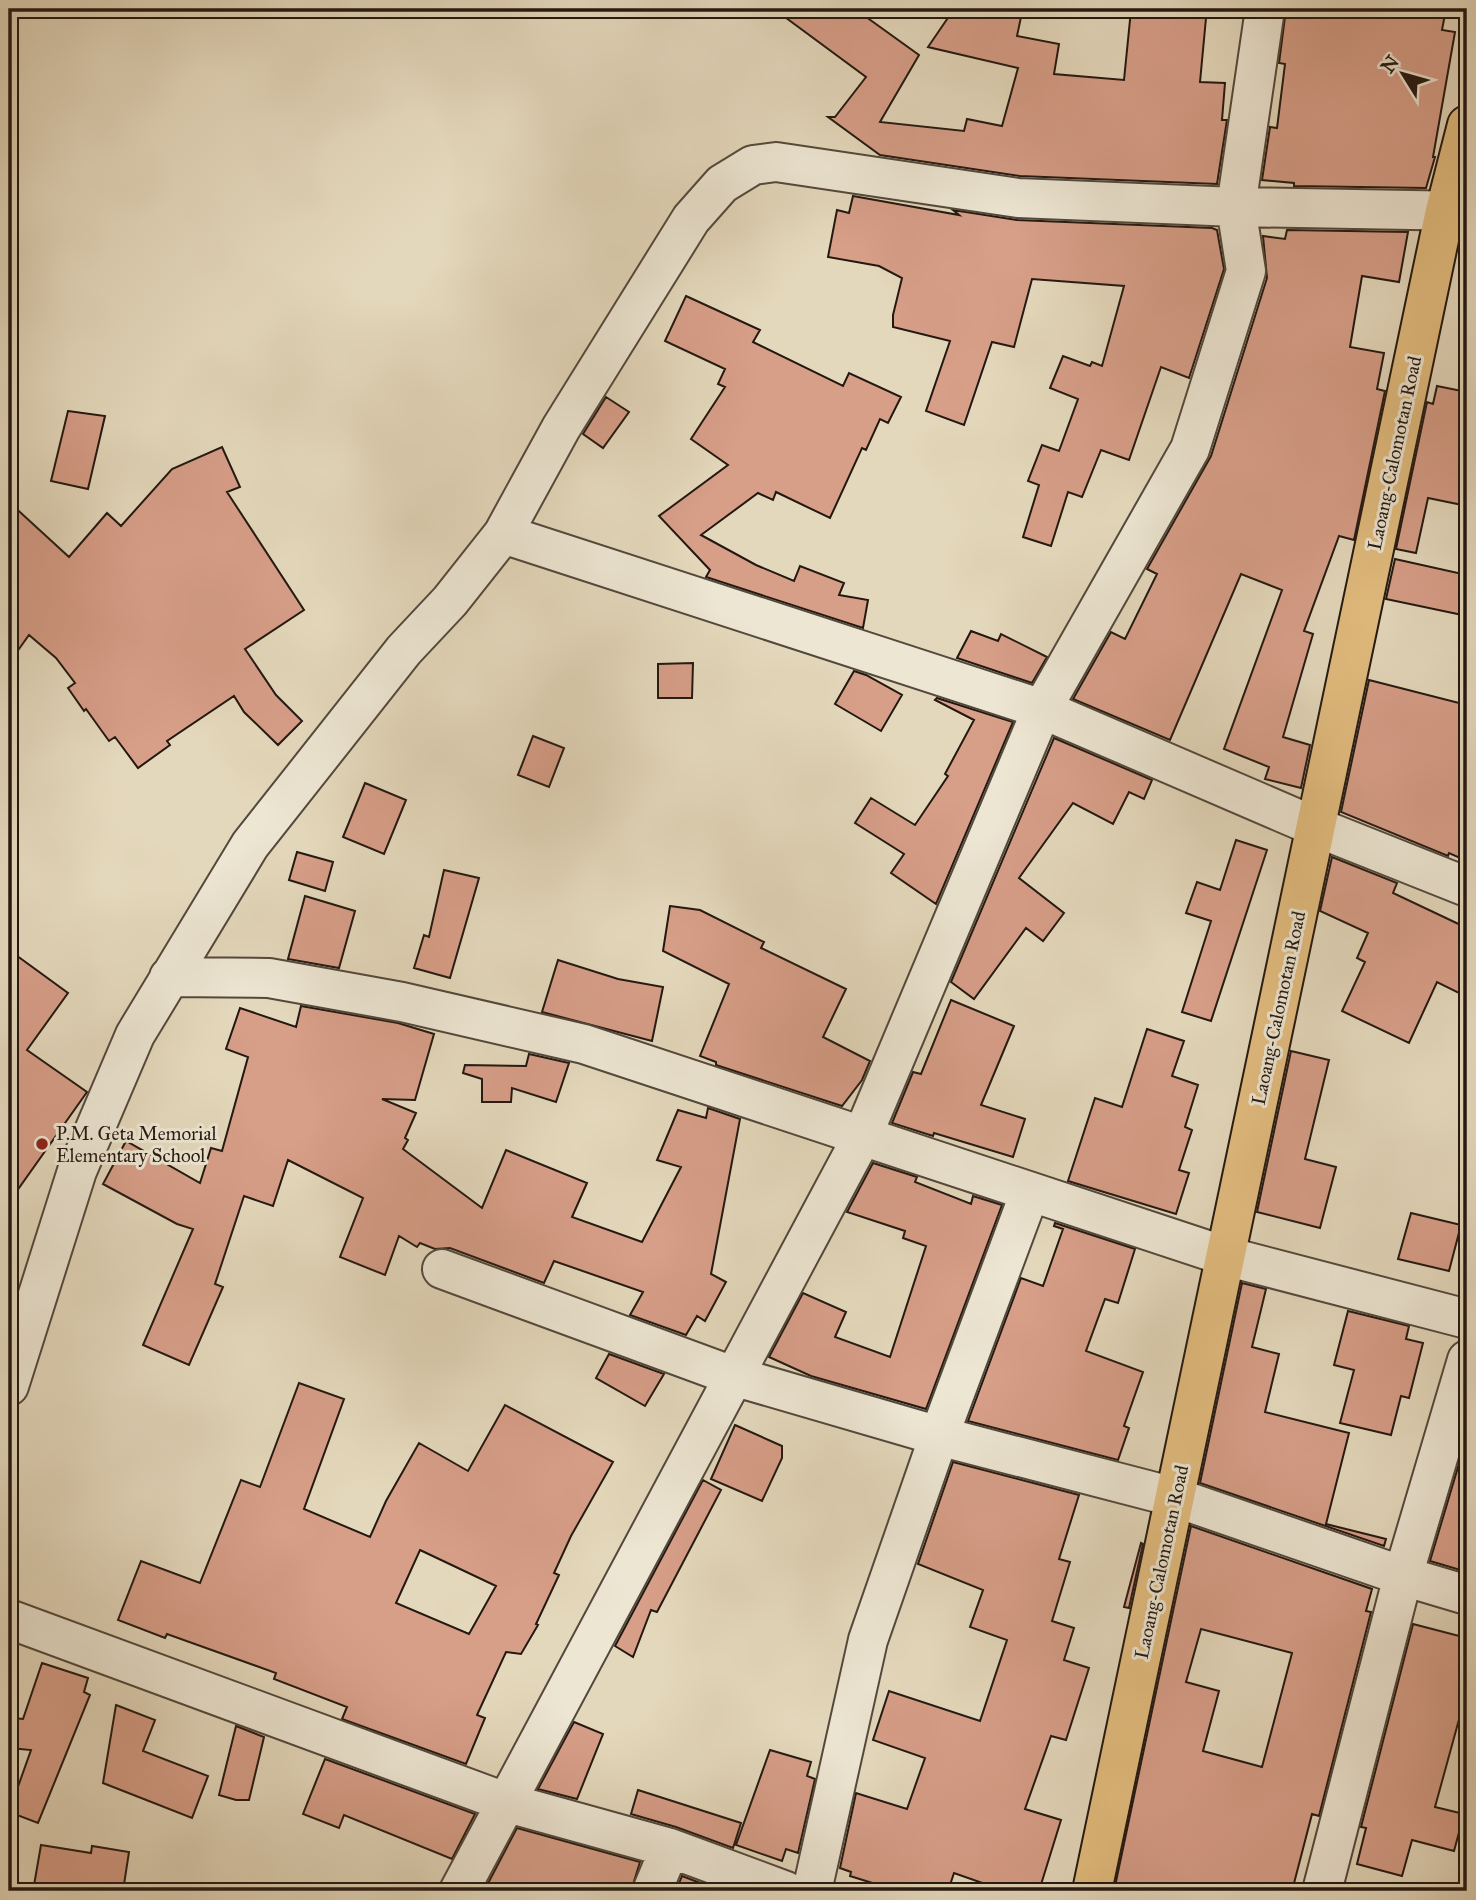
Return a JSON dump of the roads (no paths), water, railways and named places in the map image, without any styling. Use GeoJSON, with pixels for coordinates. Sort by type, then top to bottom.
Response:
{"type":"FeatureCollection","features":[{"type":"Feature","properties":{"kind":"main road","name":"Laoang-Calomotan Road"},"geometry":{"type":"LineString","coordinates":[[1092,1891],[1316,827],[1456,211],[1467,125]]}},
{"type":"Feature","properties":{"kind":"street"},"geometry":{"type":"LineString","coordinates":[[459,1891],[862,1137],[1042,709],[1190,449],[1246,271],[1236,207],[1265,9]]}},
{"type":"Feature","properties":{"kind":"street"},"geometry":{"type":"LineString","coordinates":[[9,1386],[77,1171],[135,1035],[169,977],[250,845],[404,650],[450,601],[503,534],[561,428],[691,219],[722,184],[753,165],[776,162],[1018,198],[1236,207],[1456,211]]}},
{"type":"Feature","properties":{"kind":"street"},"geometry":{"type":"LineString","coordinates":[[503,534],[1042,709],[1316,827],[1467,887]]}},
{"type":"Feature","properties":{"kind":"street"},"geometry":{"type":"LineString","coordinates":[[169,977],[270,978],[401,1002],[584,1044],[1225,1256],[1467,1320]]}},
{"type":"Feature","properties":{"kind":"street"},"geometry":{"type":"LineString","coordinates":[[813,1891],[868,1640],[939,1436],[1030,1192]]}},
{"type":"Feature","properties":{"kind":"street"},"geometry":{"type":"LineString","coordinates":[[442,1269],[733,1376],[939,1436],[1174,1497],[1403,1576],[1467,1595]]}},
{"type":"Feature","properties":{"kind":"street"},"geometry":{"type":"LineString","coordinates":[[1322,1891],[1403,1576],[1467,1360]]}},
{"type":"Feature","properties":{"kind":"street"},"geometry":{"type":"LineString","coordinates":[[9,1619],[508,1802],[670,1848],[786,1891]]}},
{"type":"Feature","properties":{"kind":"street"},"geometry":{"type":"LineString","coordinates":[[652,1891],[670,1848]]}},
{"type":"Feature","properties":{"kind":"place","name":"P.M. Geta Memorial Elementary School"},"geometry":{"type":"Point","coordinates":[42,1144]}}]}
